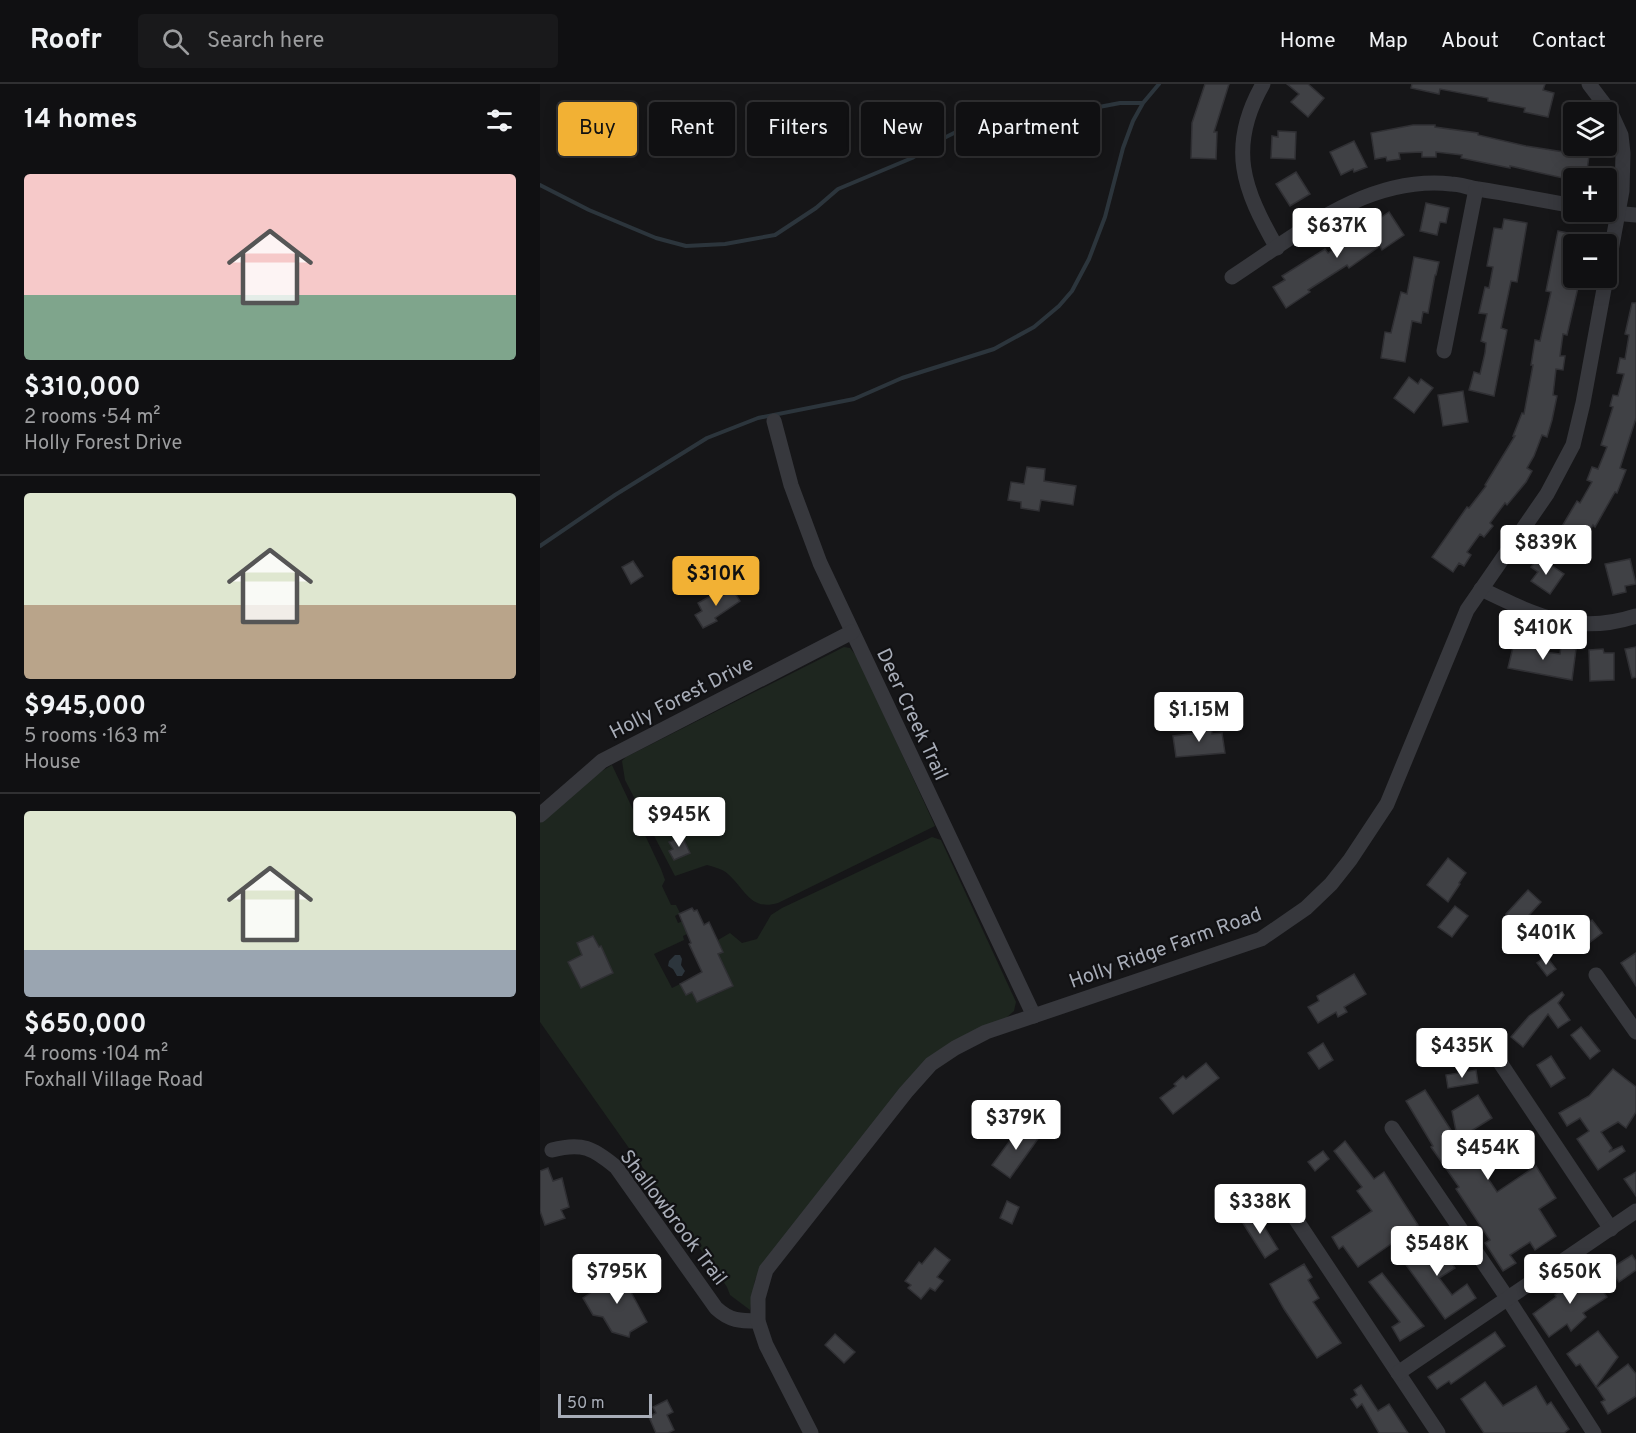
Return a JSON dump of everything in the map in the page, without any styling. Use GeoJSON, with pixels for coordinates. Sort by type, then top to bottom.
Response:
{"type":"FeatureCollection","features":[{"type":"Feature","properties":{"kind":"street"},"geometry":{"type":"LineString","coordinates":[[1263,84],[1244,125],[1242,148],[1246,183],[1264,225],[1277,248]]}},
{"type":"Feature","properties":{"kind":"street","name":"Holly Ridge Farm Road"},"geometry":{"type":"LineString","coordinates":[[811,1433],[766,1346],[758,1321],[758,1298],[766,1270],[931,1064],[986,1032],[1261,939],[1306,908],[1331,884],[1350,860],[1387,804],[1467,610],[1547,494],[1573,445],[1583,403],[1622,191],[1621,135],[1611,113],[1589,84]]}},
{"type":"Feature","properties":{"kind":"street"},"geometry":{"type":"LineString","coordinates":[[1232,277],[1343,206],[1393,188],[1420,183],[1441,183],[1563,204]]}},
{"type":"Feature","properties":{"kind":"street"},"geometry":{"type":"LineString","coordinates":[[1444,351],[1476,189]]}},
{"type":"Feature","properties":{"kind":"street"},"geometry":{"type":"LineString","coordinates":[[1618,215],[1636,215]]}},
{"type":"Feature","properties":{"kind":"street","name":"Deer Creek Trail"},"geometry":{"type":"LineString","coordinates":[[774,421],[791,485],[820,563],[1034,1016]]}},
{"type":"Feature","properties":{"kind":"street"},"geometry":{"type":"LineString","coordinates":[[1481,589],[1534,615],[1564,622],[1595,623],[1636,616]]}},
{"type":"Feature","properties":{"kind":"street","name":"Holly Forest Drive"},"geometry":{"type":"LineString","coordinates":[[540,815],[602,761],[852,632]]}},
{"type":"Feature","properties":{"kind":"street"},"geometry":{"type":"LineString","coordinates":[[1596,975],[1636,1032]]}},
{"type":"Feature","properties":{"kind":"street"},"geometry":{"type":"LineString","coordinates":[[1499,1061],[1611,1229]]}},
{"type":"Feature","properties":{"kind":"street"},"geometry":{"type":"LineString","coordinates":[[1392,1128],[1508,1299],[1594,1433]]}},
{"type":"Feature","properties":{"kind":"street","name":"Shallowbrook Trail"},"geometry":{"type":"LineString","coordinates":[[552,1150],[578,1145],[590,1148],[602,1155],[616,1167],[717,1308],[726,1317],[735,1321],[758,1321]]}},
{"type":"Feature","properties":{"kind":"street"},"geometry":{"type":"LineString","coordinates":[[1398,1373],[1636,1211]]}},
{"type":"Feature","properties":{"kind":"street"},"geometry":{"type":"LineString","coordinates":[[1291,1212],[1438,1433]]}},
{"type":"Feature","properties":{"kind":"shaded area"},"geometry":{"type":"Polygon","coordinates":[[[844,647],[850,648],[858,658],[935,826],[778,903],[769,905],[749,898],[726,872],[718,868],[707,865],[675,876],[625,780],[622,761],[844,647]]]}},
{"type":"Feature","properties":{"kind":"shaded area"},"geometry":{"type":"Polygon","coordinates":[[[612,765],[661,869],[665,880],[662,886],[671,905],[676,905],[680,913],[675,916],[678,923],[683,921],[689,933],[683,936],[684,940],[654,954],[672,988],[680,984],[686,994],[692,992],[697,1002],[714,992],[715,995],[733,986],[722,964],[715,956],[723,952],[718,940],[730,933],[742,943],[757,939],[771,915],[782,908],[932,837],[941,840],[1016,1002],[1014,1011],[1006,1018],[968,1033],[771,1255],[755,1280],[750,1310],[730,1295],[727,1287],[540,1022],[540,822],[578,785],[612,765]]]}},
{"type":"Feature","properties":{"kind":"shaded area"},"geometry":{"type":"Polygon","coordinates":[[[675,955],[680,955],[682,959],[681,965],[685,971],[682,976],[677,976],[668,966],[669,961],[675,955]]]}},
{"type":"Feature","properties":{"kind":"building"},"geometry":{"type":"Polygon","coordinates":[[[1205,84],[1229,84],[1214,132],[1217,132],[1216,159],[1191,158],[1192,123],[1205,84]]]}},
{"type":"Feature","properties":{"kind":"building"},"geometry":{"type":"Polygon","coordinates":[[[1287,84],[1308,84],[1324,98],[1308,117],[1291,102],[1299,94],[1287,84]]]}},
{"type":"Feature","properties":{"kind":"building"},"geometry":{"type":"Polygon","coordinates":[[[1412,84],[1545,84],[1543,90],[1554,93],[1548,117],[1524,112],[1525,108],[1488,101],[1488,98],[1440,89],[1439,94],[1411,88],[1412,84]]]}},
{"type":"Feature","properties":{"kind":"building"},"geometry":{"type":"Polygon","coordinates":[[[1413,125],[1435,125],[1435,127],[1478,133],[1478,135],[1526,146],[1563,152],[1563,156],[1589,156],[1587,168],[1563,168],[1563,178],[1461,158],[1462,155],[1436,152],[1436,157],[1422,157],[1422,152],[1399,153],[1400,159],[1387,161],[1386,157],[1375,159],[1371,133],[1413,125]]]}},
{"type":"Feature","properties":{"kind":"building"},"geometry":{"type":"Polygon","coordinates":[[[1278,131],[1296,132],[1295,159],[1271,158],[1272,136],[1278,137],[1278,131]]]}},
{"type":"Feature","properties":{"kind":"building"},"geometry":{"type":"Polygon","coordinates":[[[1354,141],[1367,167],[1354,172],[1353,169],[1341,175],[1330,152],[1354,141]]]}},
{"type":"Feature","properties":{"kind":"building"},"geometry":{"type":"Polygon","coordinates":[[[1296,172],[1310,194],[1290,206],[1276,184],[1296,172]]]}},
{"type":"Feature","properties":{"kind":"building"},"geometry":{"type":"Polygon","coordinates":[[[1426,203],[1449,208],[1446,223],[1440,222],[1437,235],[1420,231],[1426,203]]]}},
{"type":"Feature","properties":{"kind":"building"},"geometry":{"type":"Polygon","coordinates":[[[1389,212],[1404,235],[1382,250],[1380,246],[1349,268],[1347,265],[1308,290],[1310,292],[1286,308],[1273,287],[1285,280],[1282,276],[1325,249],[1328,253],[1347,240],[1344,237],[1355,229],[1358,233],[1389,212]]]}},
{"type":"Feature","properties":{"kind":"building"},"geometry":{"type":"Polygon","coordinates":[[[1504,219],[1527,223],[1517,282],[1511,281],[1501,328],[1507,330],[1494,396],[1469,390],[1474,372],[1480,374],[1485,353],[1486,343],[1481,341],[1487,314],[1479,313],[1485,287],[1489,288],[1493,267],[1487,266],[1494,228],[1502,229],[1504,219]]]}},
{"type":"Feature","properties":{"kind":"building"},"geometry":{"type":"Polygon","coordinates":[[[1558,231],[1573,234],[1563,234],[1563,288],[1578,288],[1567,335],[1563,334],[1560,356],[1565,356],[1563,370],[1556,369],[1553,395],[1557,396],[1547,437],[1542,435],[1527,468],[1532,471],[1526,482],[1507,505],[1505,503],[1490,523],[1493,526],[1484,537],[1480,534],[1467,552],[1471,555],[1464,566],[1459,563],[1453,572],[1432,557],[1467,507],[1469,508],[1486,486],[1515,436],[1513,436],[1522,413],[1524,414],[1535,340],[1540,341],[1551,292],[1546,291],[1558,231]]]}},
{"type":"Feature","properties":{"kind":"building"},"geometry":{"type":"Polygon","coordinates":[[[1414,257],[1439,262],[1428,313],[1423,312],[1421,323],[1412,321],[1405,362],[1381,358],[1385,332],[1391,333],[1401,292],[1407,294],[1414,257]]]}},
{"type":"Feature","properties":{"kind":"building"},"geometry":{"type":"Polygon","coordinates":[[[1632,303],[1636,303],[1636,418],[1620,468],[1626,470],[1617,493],[1615,492],[1595,527],[1593,525],[1574,558],[1551,545],[1577,501],[1580,503],[1592,482],[1587,480],[1592,467],[1598,469],[1607,447],[1601,445],[1613,407],[1610,406],[1613,395],[1618,396],[1624,374],[1617,373],[1620,358],[1625,359],[1629,335],[1625,334],[1632,303]]]}},
{"type":"Feature","properties":{"kind":"building"},"geometry":{"type":"Polygon","coordinates":[[[1409,377],[1418,384],[1421,379],[1433,388],[1414,413],[1394,398],[1409,377]]]}},
{"type":"Feature","properties":{"kind":"building"},"geometry":{"type":"Polygon","coordinates":[[[1463,391],[1468,422],[1443,426],[1438,395],[1463,391]]]}},
{"type":"Feature","properties":{"kind":"building"},"geometry":{"type":"Polygon","coordinates":[[[1027,467],[1045,469],[1044,481],[1076,486],[1073,505],[1041,500],[1039,511],[1021,508],[1021,502],[1008,500],[1011,482],[1024,484],[1027,467]]]}},
{"type":"Feature","properties":{"kind":"building"},"geometry":{"type":"Polygon","coordinates":[[[1539,557],[1564,574],[1550,594],[1531,581],[1538,572],[1531,567],[1539,557]]]}},
{"type":"Feature","properties":{"kind":"building"},"geometry":{"type":"Polygon","coordinates":[[[1630,559],[1636,584],[1625,586],[1626,592],[1613,595],[1605,564],[1630,559]]]}},
{"type":"Feature","properties":{"kind":"building"},"geometry":{"type":"Polygon","coordinates":[[[633,561],[643,576],[631,584],[622,567],[633,561]]]}},
{"type":"Feature","properties":{"kind":"building"},"geometry":{"type":"Polygon","coordinates":[[[721,590],[724,595],[733,590],[740,601],[715,618],[717,621],[703,628],[695,615],[702,611],[698,603],[721,590]]]}},
{"type":"Feature","properties":{"kind":"building"},"geometry":{"type":"Polygon","coordinates":[[[1525,639],[1539,643],[1537,651],[1560,654],[1561,646],[1576,649],[1572,680],[1508,668],[1514,643],[1524,645],[1525,639]]]}},
{"type":"Feature","properties":{"kind":"building"},"geometry":{"type":"Polygon","coordinates":[[[1636,647],[1636,677],[1632,678],[1625,649],[1636,647]]]}},
{"type":"Feature","properties":{"kind":"building"},"geometry":{"type":"Polygon","coordinates":[[[1603,649],[1604,653],[1614,653],[1614,680],[1590,681],[1589,650],[1603,649]]]}},
{"type":"Feature","properties":{"kind":"building"},"geometry":{"type":"Polygon","coordinates":[[[1211,726],[1212,734],[1222,733],[1225,753],[1176,757],[1173,736],[1198,733],[1197,728],[1211,726]]]}},
{"type":"Feature","properties":{"kind":"building"},"geometry":{"type":"Polygon","coordinates":[[[682,836],[690,853],[674,860],[669,851],[673,849],[669,842],[682,836]]]}},
{"type":"Feature","properties":{"kind":"building"},"geometry":{"type":"Polygon","coordinates":[[[1448,858],[1466,873],[1448,902],[1427,885],[1448,858]]]}},
{"type":"Feature","properties":{"kind":"building"},"geometry":{"type":"Polygon","coordinates":[[[1528,890],[1541,902],[1519,926],[1506,914],[1528,890]]]}},
{"type":"Feature","properties":{"kind":"building"},"geometry":{"type":"Polygon","coordinates":[[[1455,906],[1468,916],[1452,937],[1438,927],[1455,906]]]}},
{"type":"Feature","properties":{"kind":"building"},"geometry":{"type":"Polygon","coordinates":[[[692,908],[694,911],[697,910],[704,925],[709,922],[723,952],[718,954],[733,986],[697,1002],[692,992],[686,995],[680,984],[702,972],[679,914],[692,908]]]}},
{"type":"Feature","properties":{"kind":"building"},"geometry":{"type":"Polygon","coordinates":[[[1592,920],[1602,933],[1577,952],[1567,939],[1592,920]]]}},
{"type":"Feature","properties":{"kind":"building"},"geometry":{"type":"Polygon","coordinates":[[[593,936],[599,947],[601,946],[613,973],[581,988],[568,962],[582,955],[577,943],[593,936]]]}},
{"type":"Feature","properties":{"kind":"building"},"geometry":{"type":"Polygon","coordinates":[[[1636,953],[1636,986],[1621,963],[1636,953]]]}},
{"type":"Feature","properties":{"kind":"building"},"geometry":{"type":"Polygon","coordinates":[[[1546,956],[1556,969],[1547,976],[1537,963],[1546,956]]]}},
{"type":"Feature","properties":{"kind":"building"},"geometry":{"type":"Polygon","coordinates":[[[1354,974],[1366,994],[1344,1007],[1347,1012],[1338,1017],[1336,1012],[1318,1023],[1308,1007],[1319,1001],[1317,996],[1354,974]]]}},
{"type":"Feature","properties":{"kind":"building"},"geometry":{"type":"Polygon","coordinates":[[[1562,992],[1564,995],[1558,1003],[1570,1020],[1558,1028],[1548,1014],[1523,1047],[1511,1037],[1529,1016],[1562,992]]]}},
{"type":"Feature","properties":{"kind":"building"},"geometry":{"type":"Polygon","coordinates":[[[1581,1027],[1600,1051],[1590,1059],[1571,1035],[1581,1027]]]}},
{"type":"Feature","properties":{"kind":"building"},"geometry":{"type":"Polygon","coordinates":[[[1489,1031],[1497,1040],[1471,1063],[1464,1053],[1489,1031]]]}},
{"type":"Feature","properties":{"kind":"building"},"geometry":{"type":"Polygon","coordinates":[[[1323,1043],[1333,1060],[1319,1069],[1308,1053],[1323,1043]]]}},
{"type":"Feature","properties":{"kind":"building"},"geometry":{"type":"Polygon","coordinates":[[[1551,1056],[1565,1078],[1551,1087],[1537,1065],[1551,1056]]]}},
{"type":"Feature","properties":{"kind":"building"},"geometry":{"type":"Polygon","coordinates":[[[1206,1063],[1219,1078],[1173,1114],[1160,1098],[1176,1086],[1174,1084],[1183,1076],[1186,1079],[1206,1063]]]}},
{"type":"Feature","properties":{"kind":"building"},"geometry":{"type":"Polygon","coordinates":[[[1613,1069],[1636,1087],[1636,1112],[1626,1128],[1618,1122],[1601,1132],[1612,1148],[1609,1152],[1622,1146],[1625,1151],[1598,1170],[1577,1139],[1589,1131],[1580,1118],[1567,1126],[1559,1113],[1589,1096],[1613,1069]]]}},
{"type":"Feature","properties":{"kind":"building"},"geometry":{"type":"Polygon","coordinates":[[[1476,1070],[1478,1083],[1448,1088],[1446,1075],[1476,1070]]]}},
{"type":"Feature","properties":{"kind":"building"},"geometry":{"type":"Polygon","coordinates":[[[1425,1090],[1458,1141],[1452,1111],[1478,1095],[1492,1118],[1460,1138],[1477,1163],[1516,1140],[1523,1152],[1485,1174],[1497,1192],[1536,1166],[1556,1198],[1539,1209],[1556,1236],[1535,1250],[1530,1242],[1510,1255],[1516,1263],[1503,1271],[1485,1243],[1490,1240],[1456,1189],[1459,1187],[1431,1147],[1433,1146],[1406,1101],[1425,1090]]]}},
{"type":"Feature","properties":{"kind":"building"},"geometry":{"type":"Polygon","coordinates":[[[1023,1123],[1040,1136],[1010,1178],[992,1165],[1023,1123]]]}},
{"type":"Feature","properties":{"kind":"building"},"geometry":{"type":"Polygon","coordinates":[[[1345,1141],[1374,1179],[1384,1172],[1418,1225],[1358,1267],[1343,1246],[1339,1249],[1332,1237],[1372,1211],[1357,1191],[1362,1187],[1334,1151],[1345,1141]]]}},
{"type":"Feature","properties":{"kind":"building"},"geometry":{"type":"Polygon","coordinates":[[[1323,1151],[1329,1159],[1315,1171],[1308,1162],[1323,1151]]]}},
{"type":"Feature","properties":{"kind":"building"},"geometry":{"type":"Polygon","coordinates":[[[548,1168],[553,1181],[562,1178],[569,1207],[561,1210],[565,1218],[545,1225],[540,1211],[540,1171],[548,1168]]]}},
{"type":"Feature","properties":{"kind":"building"},"geometry":{"type":"Polygon","coordinates":[[[1636,1172],[1636,1196],[1624,1179],[1636,1172]]]}},
{"type":"Feature","properties":{"kind":"building"},"geometry":{"type":"Polygon","coordinates":[[[1007,1201],[1019,1207],[1012,1224],[1000,1218],[1007,1201]]]}},
{"type":"Feature","properties":{"kind":"building"},"geometry":{"type":"Polygon","coordinates":[[[1255,1212],[1278,1249],[1265,1258],[1241,1220],[1255,1212]]]}},
{"type":"Feature","properties":{"kind":"building"},"geometry":{"type":"Polygon","coordinates":[[[1434,1236],[1455,1268],[1439,1278],[1452,1295],[1467,1284],[1476,1298],[1445,1319],[1404,1262],[1409,1259],[1407,1255],[1434,1236]]]}},
{"type":"Feature","properties":{"kind":"building"},"geometry":{"type":"Polygon","coordinates":[[[935,1248],[950,1260],[937,1277],[943,1281],[935,1291],[930,1288],[921,1299],[908,1288],[911,1285],[905,1281],[919,1262],[922,1264],[935,1248]]]}},
{"type":"Feature","properties":{"kind":"building"},"geometry":{"type":"Polygon","coordinates":[[[1632,1255],[1636,1261],[1636,1270],[1619,1282],[1610,1269],[1632,1255]]]}},
{"type":"Feature","properties":{"kind":"building"},"geometry":{"type":"Polygon","coordinates":[[[1304,1264],[1312,1277],[1308,1280],[1319,1298],[1313,1302],[1341,1343],[1317,1358],[1270,1284],[1304,1264]]]}},
{"type":"Feature","properties":{"kind":"building"},"geometry":{"type":"Polygon","coordinates":[[[626,1269],[635,1285],[630,1288],[632,1294],[647,1322],[630,1332],[629,1337],[612,1332],[603,1317],[593,1315],[583,1298],[626,1269]]]}},
{"type":"Feature","properties":{"kind":"building"},"geometry":{"type":"Polygon","coordinates":[[[1589,1271],[1607,1297],[1583,1313],[1586,1317],[1571,1331],[1567,1324],[1549,1337],[1533,1314],[1589,1271]]]}},
{"type":"Feature","properties":{"kind":"building"},"geometry":{"type":"Polygon","coordinates":[[[1382,1273],[1424,1326],[1400,1341],[1392,1327],[1400,1322],[1369,1282],[1382,1273]]]}},
{"type":"Feature","properties":{"kind":"building"},"geometry":{"type":"Polygon","coordinates":[[[1598,1331],[1618,1357],[1596,1387],[1580,1364],[1576,1366],[1567,1354],[1598,1331]]]}},
{"type":"Feature","properties":{"kind":"building"},"geometry":{"type":"Polygon","coordinates":[[[1495,1332],[1505,1346],[1451,1384],[1449,1381],[1437,1389],[1428,1377],[1495,1332]]]}},
{"type":"Feature","properties":{"kind":"building"},"geometry":{"type":"Polygon","coordinates":[[[835,1334],[855,1352],[844,1363],[825,1345],[835,1334]]]}},
{"type":"Feature","properties":{"kind":"building"},"geometry":{"type":"Polygon","coordinates":[[[1628,1364],[1636,1374],[1636,1396],[1608,1414],[1601,1402],[1605,1400],[1597,1388],[1628,1364]]]}},
{"type":"Feature","properties":{"kind":"building"},"geometry":{"type":"Polygon","coordinates":[[[1485,1382],[1503,1406],[1536,1386],[1547,1405],[1551,1402],[1569,1429],[1564,1433],[1484,1433],[1461,1399],[1485,1382]]]}},
{"type":"Feature","properties":{"kind":"building"},"geometry":{"type":"Polygon","coordinates":[[[1361,1385],[1378,1411],[1389,1404],[1408,1433],[1379,1433],[1362,1404],[1357,1408],[1351,1399],[1357,1395],[1354,1390],[1361,1385]]]}},
{"type":"Feature","properties":{"kind":"building"},"geometry":{"type":"Polygon","coordinates":[[[667,1400],[673,1412],[667,1415],[674,1430],[668,1433],[656,1433],[649,1417],[656,1413],[653,1407],[667,1400]]]}},
{"type":"Feature","properties":{"kind":"waterway"},"geometry":{"type":"LineString","coordinates":[[540,546],[615,495],[707,438],[758,418],[854,399],[902,378],[994,349],[1034,327],[1059,306],[1072,291],[1089,259],[1105,217],[1123,148],[1133,121],[1143,103],[1159,84]]}},
{"type":"Feature","properties":{"kind":"waterway"},"geometry":{"type":"LineString","coordinates":[[540,185],[589,210],[656,238],[686,246],[725,244],[775,235],[816,208],[838,189],[912,158],[972,124],[1021,113],[1078,111],[1120,103],[1142,103]]}}]}
